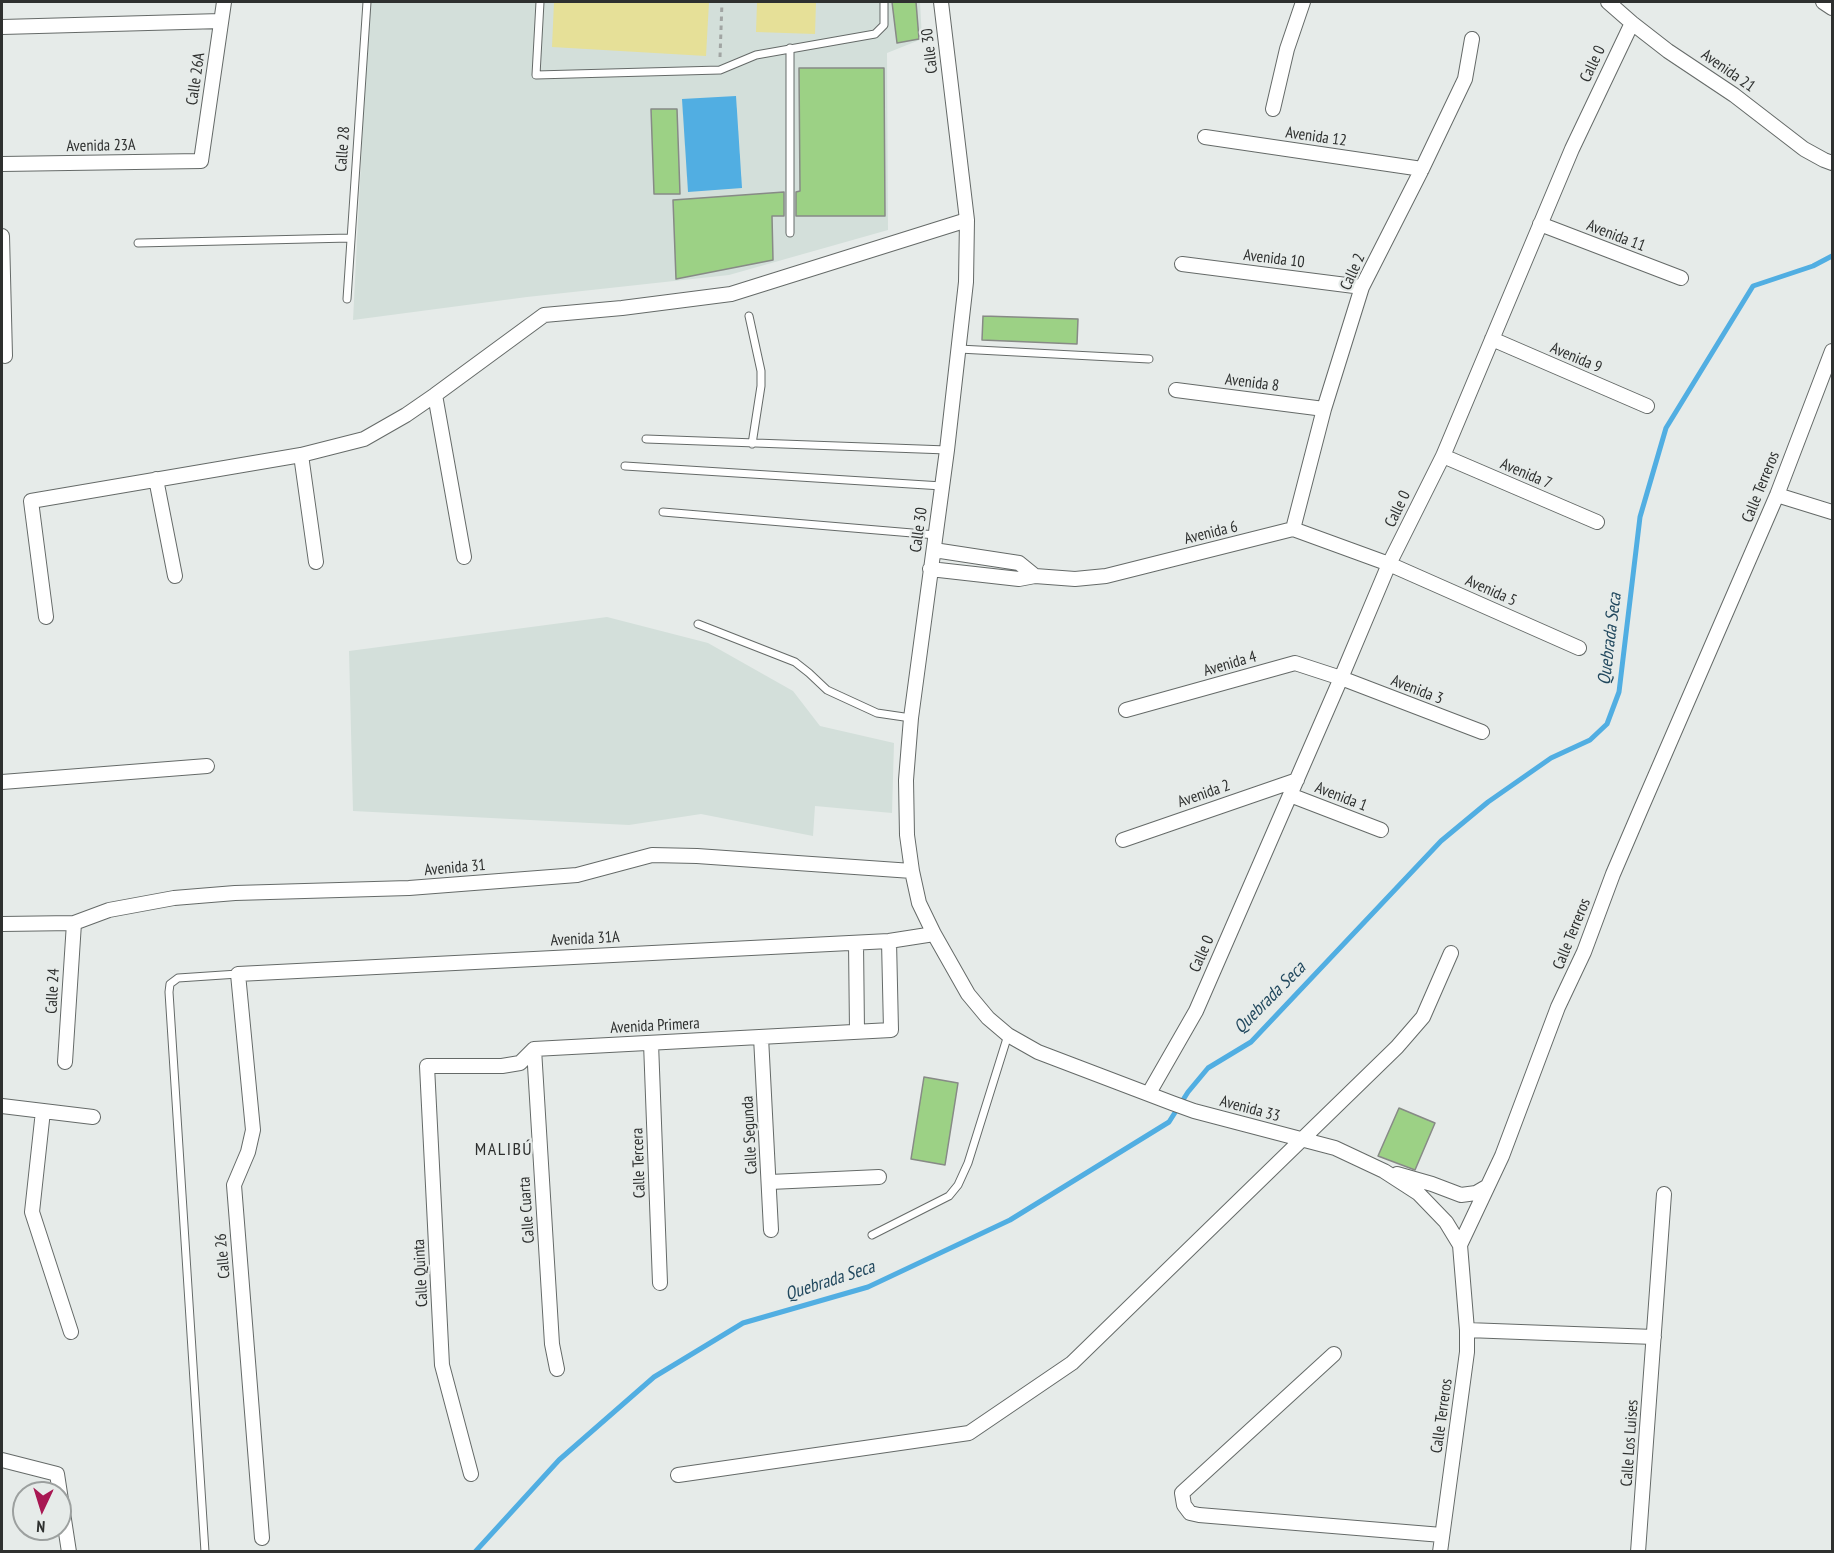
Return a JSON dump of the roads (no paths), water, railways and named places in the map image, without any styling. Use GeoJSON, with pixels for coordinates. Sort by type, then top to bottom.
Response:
{"type":"FeatureCollection","features":[{"type":"Feature","properties":{"kind":"street","name":"Calle 26A"},"geometry":{"type":"LineString","coordinates":[[201,161],[224,2]]}},
{"type":"Feature","properties":{"kind":"street","name":"Calle 30"},"geometry":{"type":"LineString","coordinates":[[941,2],[967,220],[966,282],[947,450],[911,718],[906,780],[907,835],[919,903],[934,934],[968,994],[988,1018],[1008,1035]]}},
{"type":"Feature","properties":{"kind":"street"},"geometry":{"type":"LineString","coordinates":[[1273,109],[1287,49],[1303,2]]}},
{"type":"Feature","properties":{"kind":"street","name":"Avenida 21"},"geometry":{"type":"LineString","coordinates":[[1608,2],[1668,51],[1734,95],[1804,149],[1833,163]]}},
{"type":"Feature","properties":{"kind":"street"},"geometry":{"type":"LineString","coordinates":[[1823,2],[1833,8]]}},
{"type":"Feature","properties":{"kind":"street"},"geometry":{"type":"LineString","coordinates":[[2,27],[221,21]]}},
{"type":"Feature","properties":{"kind":"street","name":"Calle 0"},"geometry":{"type":"LineString","coordinates":[[1149,1093],[1196,1011],[1389,564],[1443,456],[1572,149],[1632,23]]}},
{"type":"Feature","properties":{"kind":"street","name":"Calle 2"},"geometry":{"type":"LineString","coordinates":[[1293,529],[1324,409],[1362,287],[1465,79],[1472,39]]}},
{"type":"Feature","properties":{"kind":"street","name":"Avenida 12"},"geometry":{"type":"LineString","coordinates":[[1205,137],[1422,169]]}},
{"type":"Feature","properties":{"kind":"street","name":"Avenida 23A"},"geometry":{"type":"LineString","coordinates":[[2,164],[201,161]]}},
{"type":"Feature","properties":{"kind":"street"},"geometry":{"type":"LineString","coordinates":[[46,617],[31,501],[301,455],[364,439],[406,415],[544,315],[730,294],[967,220]]}},
{"type":"Feature","properties":{"kind":"street","name":"Avenida 11"},"geometry":{"type":"LineString","coordinates":[[1540,224],[1681,278]]}},
{"type":"Feature","properties":{"kind":"street"},"geometry":{"type":"LineString","coordinates":[[2,236],[5,356]]}},
{"type":"Feature","properties":{"kind":"street","name":"Avenida 10"},"geometry":{"type":"LineString","coordinates":[[1182,264],[1362,287]]}},
{"type":"Feature","properties":{"kind":"street","name":"Avenida 9"},"geometry":{"type":"LineString","coordinates":[[1492,339],[1647,406]]}},
{"type":"Feature","properties":{"kind":"street","name":"Calle Terreros"},"geometry":{"type":"LineString","coordinates":[[1440,1551],[1467,1352],[1461,1245],[1502,1156],[1558,1006],[1584,952],[1613,874],[1777,495],[1833,351]]}},
{"type":"Feature","properties":{"kind":"street","name":"Avenida 8"},"geometry":{"type":"LineString","coordinates":[[1176,390],[1324,409]]}},
{"type":"Feature","properties":{"kind":"street"},"geometry":{"type":"LineString","coordinates":[[435,395],[464,556]]}},
{"type":"Feature","properties":{"kind":"street"},"geometry":{"type":"LineString","coordinates":[[301,455],[316,562]]}},
{"type":"Feature","properties":{"kind":"street","name":"Avenida 7"},"geometry":{"type":"LineString","coordinates":[[1443,456],[1597,522]]}},
{"type":"Feature","properties":{"kind":"street"},"geometry":{"type":"LineString","coordinates":[[156,479],[175,576]]}},
{"type":"Feature","properties":{"kind":"street"},"geometry":{"type":"LineString","coordinates":[[1777,495],[1833,512]]}},
{"type":"Feature","properties":{"kind":"street"},"geometry":{"type":"LineString","coordinates":[[1293,529],[1389,564]]}},
{"type":"Feature","properties":{"kind":"street","name":"Avenida 6"},"geometry":{"type":"LineString","coordinates":[[930,569],[1019,579],[1035,576],[1075,579],[1106,576],[1293,529]]}},
{"type":"Feature","properties":{"kind":"street","name":"Avenida 6"},"geometry":{"type":"LineString","coordinates":[[935,543],[1019,563],[1035,576]]}},
{"type":"Feature","properties":{"kind":"street","name":"Avenida 5"},"geometry":{"type":"LineString","coordinates":[[1389,564],[1579,648]]}},
{"type":"Feature","properties":{"kind":"street","name":"Avenida 4"},"geometry":{"type":"LineString","coordinates":[[1126,710],[1295,663],[1341,678]]}},
{"type":"Feature","properties":{"kind":"street","name":"Avenida 3"},"geometry":{"type":"LineString","coordinates":[[1341,678],[1482,732]]}},
{"type":"Feature","properties":{"kind":"street"},"geometry":{"type":"LineString","coordinates":[[2,782],[207,766]]}},
{"type":"Feature","properties":{"kind":"street","name":"Avenida 2"},"geometry":{"type":"LineString","coordinates":[[1123,840],[1297,780]]}},
{"type":"Feature","properties":{"kind":"street","name":"Avenida 1"},"geometry":{"type":"LineString","coordinates":[[1290,795],[1380,830]]}},
{"type":"Feature","properties":{"kind":"street","name":"Avenida 31"},"geometry":{"type":"LineString","coordinates":[[2,924],[74,923],[109,910],[174,898],[235,892],[409,888],[577,875],[652,855],[912,871]]}},
{"type":"Feature","properties":{"kind":"street","name":"Calle 24"},"geometry":{"type":"LineString","coordinates":[[65,1062],[74,923]]}},
{"type":"Feature","properties":{"kind":"street","name":"Avenida 31A"},"geometry":{"type":"LineString","coordinates":[[238,974],[856,943],[934,934]]}},
{"type":"Feature","properties":{"kind":"street","name":"Avenida Primera"},"geometry":{"type":"LineString","coordinates":[[534,1049],[891,1030],[889,941]]}},
{"type":"Feature","properties":{"kind":"street"},"geometry":{"type":"LineString","coordinates":[[856,943],[857,1031]]}},
{"type":"Feature","properties":{"kind":"street"},"geometry":{"type":"LineString","coordinates":[[678,1476],[969,1433],[1072,1363],[1397,1047],[1423,1017],[1451,953]]}},
{"type":"Feature","properties":{"kind":"street","name":"Calle 26"},"geometry":{"type":"LineString","coordinates":[[238,974],[253,1130],[248,1152],[234,1185],[262,1538]]}},
{"type":"Feature","properties":{"kind":"street","name":"Avenida 33"},"geometry":{"type":"LineString","coordinates":[[1008,1035],[1038,1052],[1194,1111],[1335,1148],[1384,1171],[1418,1193],[1446,1222],[1461,1245]]}},
{"type":"Feature","properties":{"kind":"street","name":"Calle Segunda"},"geometry":{"type":"LineString","coordinates":[[761,1037],[771,1230]]}},
{"type":"Feature","properties":{"kind":"street","name":"Calle Tercera"},"geometry":{"type":"LineString","coordinates":[[651,1043],[660,1282]]}},
{"type":"Feature","properties":{"kind":"street","name":"Calle Quinta"},"geometry":{"type":"LineString","coordinates":[[471,1474],[442,1365],[427,1066],[502,1066],[520,1063],[534,1049]]}},
{"type":"Feature","properties":{"kind":"street","name":"Calle Cuarta"},"geometry":{"type":"LineString","coordinates":[[534,1049],[552,1344],[557,1369]]}},
{"type":"Feature","properties":{"kind":"street"},"geometry":{"type":"LineString","coordinates":[[2,1106],[93,1117]]}},
{"type":"Feature","properties":{"kind":"street"},"geometry":{"type":"LineString","coordinates":[[43,1111],[32,1212],[71,1332]]}},
{"type":"Feature","properties":{"kind":"street"},"geometry":{"type":"LineString","coordinates":[[1384,1171],[1432,1184],[1461,1195],[1476,1193],[1488,1186]]}},
{"type":"Feature","properties":{"kind":"street"},"geometry":{"type":"LineString","coordinates":[[770,1182],[879,1177]]}},
{"type":"Feature","properties":{"kind":"street","name":"Calle Los Luises"},"geometry":{"type":"LineString","coordinates":[[1638,1551],[1664,1194]]}},
{"type":"Feature","properties":{"kind":"street"},"geometry":{"type":"LineString","coordinates":[[1467,1330],[1654,1337]]}},
{"type":"Feature","properties":{"kind":"street"},"geometry":{"type":"LineString","coordinates":[[1334,1354],[1182,1493],[1184,1505],[1190,1513],[1199,1515],[1442,1535]]}},
{"type":"Feature","properties":{"kind":"street"},"geometry":{"type":"LineString","coordinates":[[2,1460],[57,1474],[69,1551]]}},
{"type":"Feature","properties":{"kind":"lane","name":"Calle 28"},"geometry":{"type":"LineString","coordinates":[[346,299],[367,2]]}},
{"type":"Feature","properties":{"kind":"lane"},"geometry":{"type":"LineString","coordinates":[[540,2],[536,75],[720,70],[756,55],[875,34],[884,25],[884,2]]}},
{"type":"Feature","properties":{"kind":"lane"},"geometry":{"type":"LineString","coordinates":[[790,48],[790,233]]}},
{"type":"Feature","properties":{"kind":"lane"},"geometry":{"type":"LineString","coordinates":[[138,243],[350,238]]}},
{"type":"Feature","properties":{"kind":"lane"},"geometry":{"type":"LineString","coordinates":[[749,316],[761,371],[761,386],[752,444]]}},
{"type":"Feature","properties":{"kind":"lane"},"geometry":{"type":"LineString","coordinates":[[959,349],[1149,359]]}},
{"type":"Feature","properties":{"kind":"lane"},"geometry":{"type":"LineString","coordinates":[[646,439],[947,450]]}},
{"type":"Feature","properties":{"kind":"lane"},"geometry":{"type":"LineString","coordinates":[[625,466],[942,486]]}},
{"type":"Feature","properties":{"kind":"lane"},"geometry":{"type":"LineString","coordinates":[[663,512],[935,543]]}},
{"type":"Feature","properties":{"kind":"lane"},"geometry":{"type":"LineString","coordinates":[[698,624],[795,662],[827,690],[877,713],[911,718]]}},
{"type":"Feature","properties":{"kind":"lane"},"geometry":{"type":"LineString","coordinates":[[205,1551],[169,992],[171,984],[178,978],[238,974]]}},
{"type":"Feature","properties":{"kind":"lane"},"geometry":{"type":"LineString","coordinates":[[872,1235],[949,1196],[958,1185],[968,1163],[1008,1035]]}},
{"type":"Feature","properties":{"kind":"water"},"geometry":{"type":"Polygon","coordinates":[[[736,96],[742,188],[688,192],[682,99],[736,96]]]}},
{"type":"Feature","properties":{"kind":"waterway","name":"Quebrada Seca"},"geometry":{"type":"LineString","coordinates":[[475,1552],[559,1460],[654,1377],[743,1323],[868,1287],[1010,1220],[1169,1122],[1188,1092],[1208,1068],[1251,1042],[1441,841],[1488,802],[1551,758],[1590,740],[1607,724],[1619,692],[1640,517],[1666,428],[1753,286],[1813,266],[1832,256]]}},
{"type":"Feature","properties":{"kind":"district","name":"MALIBÚ"},"geometry":{"type":"Point","coordinates":[504,1150]}}]}
